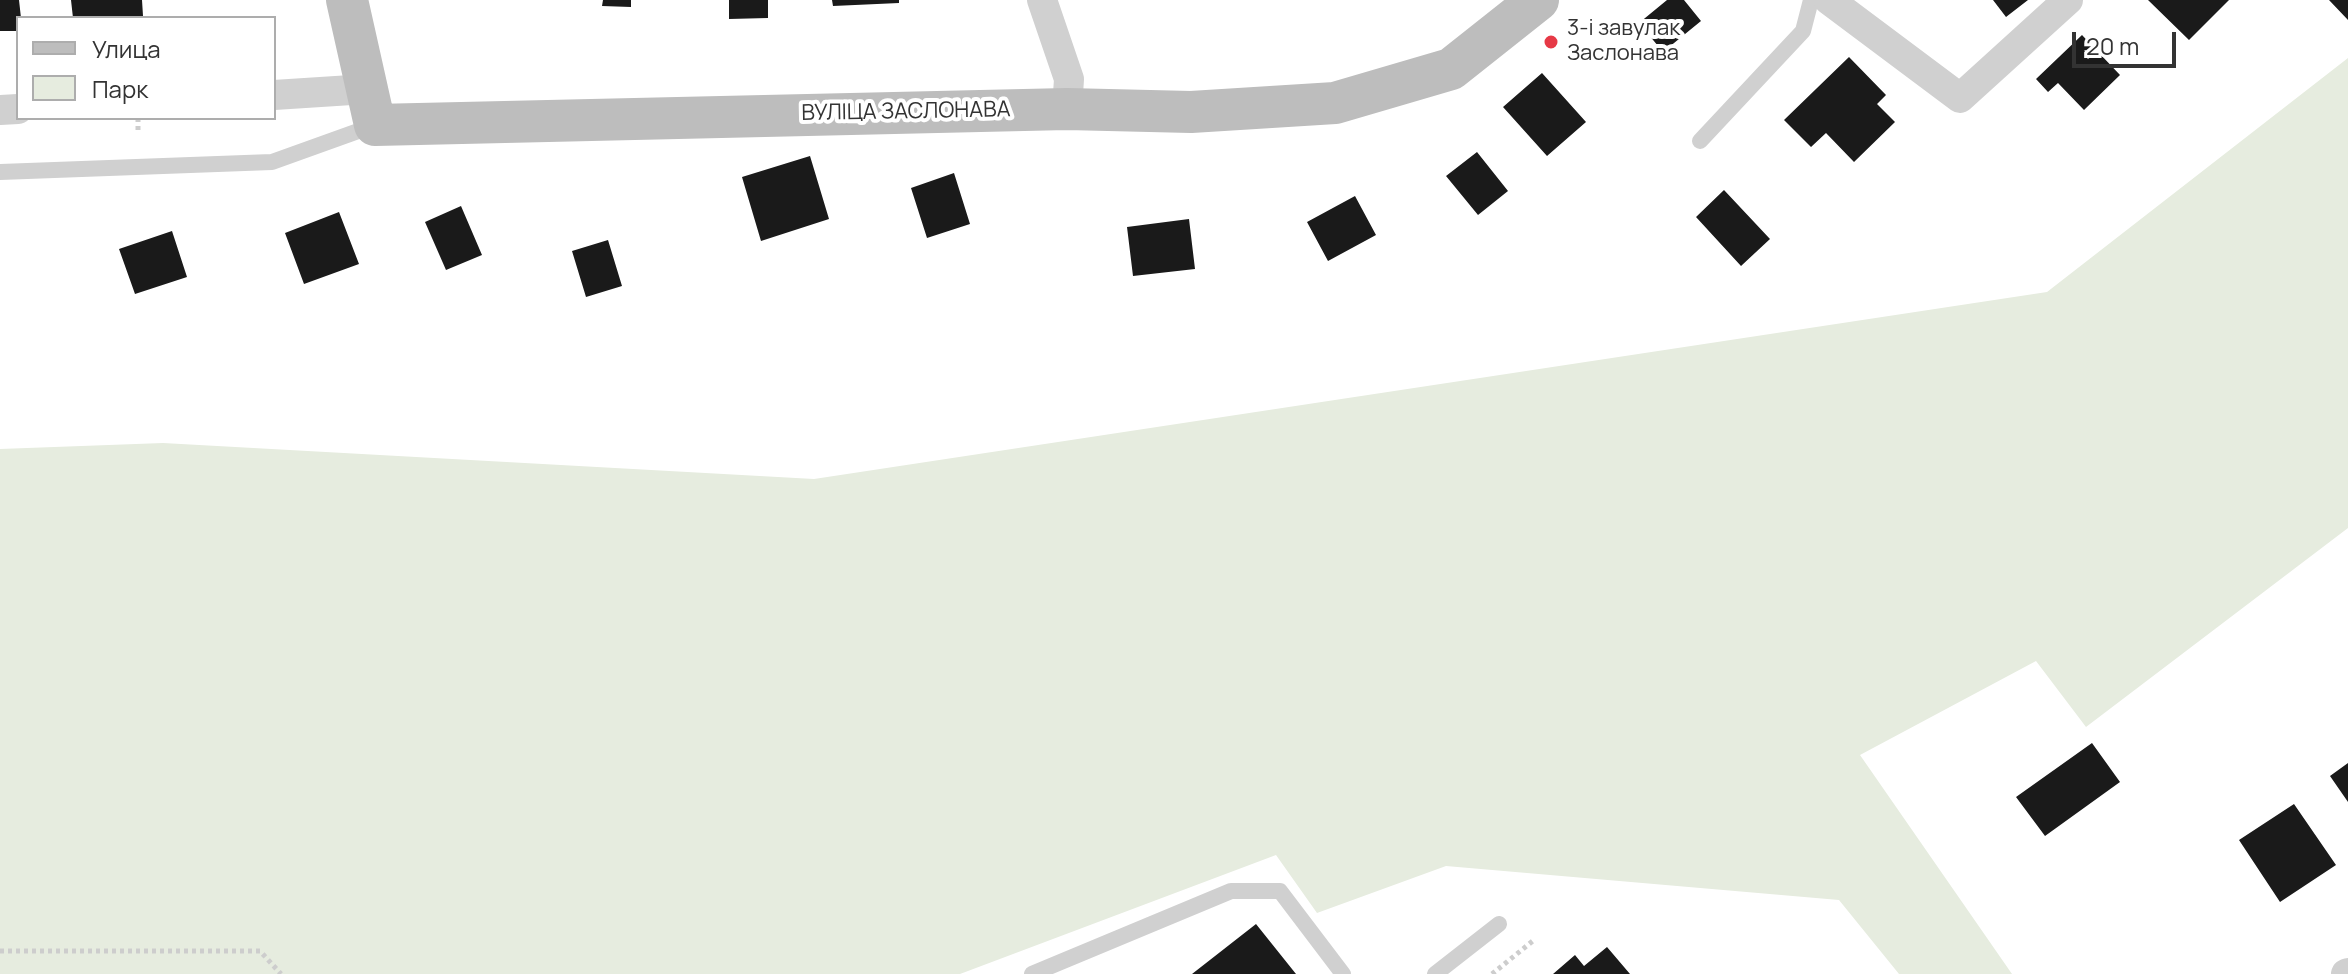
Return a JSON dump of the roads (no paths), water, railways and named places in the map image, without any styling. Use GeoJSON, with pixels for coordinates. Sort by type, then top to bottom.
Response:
{"type":"FeatureCollection","features":[{"type":"Feature","properties":{"kind":"street"},"geometry":{"type":"LineString","coordinates":[[347,0],[371,107]]}},
{"type":"Feature","properties":{"kind":"street"},"geometry":{"type":"LineString","coordinates":[[1042,0],[1069,79],[1067,109]]}},
{"type":"Feature","properties":{"kind":"street","name":"ВУЛІЦА ЗАСЛОНАВА"},"geometry":{"type":"LineString","coordinates":[[276,95],[371,107],[1191,112],[1335,103],[1451,69],[1538,0]]}},
{"type":"Feature","properties":{"kind":"street"},"geometry":{"type":"LineString","coordinates":[[1829,0],[1960,98],[2068,0]]}},
{"type":"Feature","properties":{"kind":"lane"},"geometry":{"type":"LineString","coordinates":[[1700,141],[1803,31],[1811,0]]}},
{"type":"Feature","properties":{"kind":"lane"},"geometry":{"type":"LineString","coordinates":[[0,172],[272,162],[371,107]]}},
{"type":"Feature","properties":{"kind":"lane"},"geometry":{"type":"LineString","coordinates":[[1032,974],[1231,891],[1280,891],[1343,974]]}},
{"type":"Feature","properties":{"kind":"lane"},"geometry":{"type":"LineString","coordinates":[[1435,974],[1499,924]]}},
{"type":"Feature","properties":{"kind":"place","name":"3-і завулак Заслонава"},"geometry":{"type":"Point","coordinates":[1551,42]}}]}
